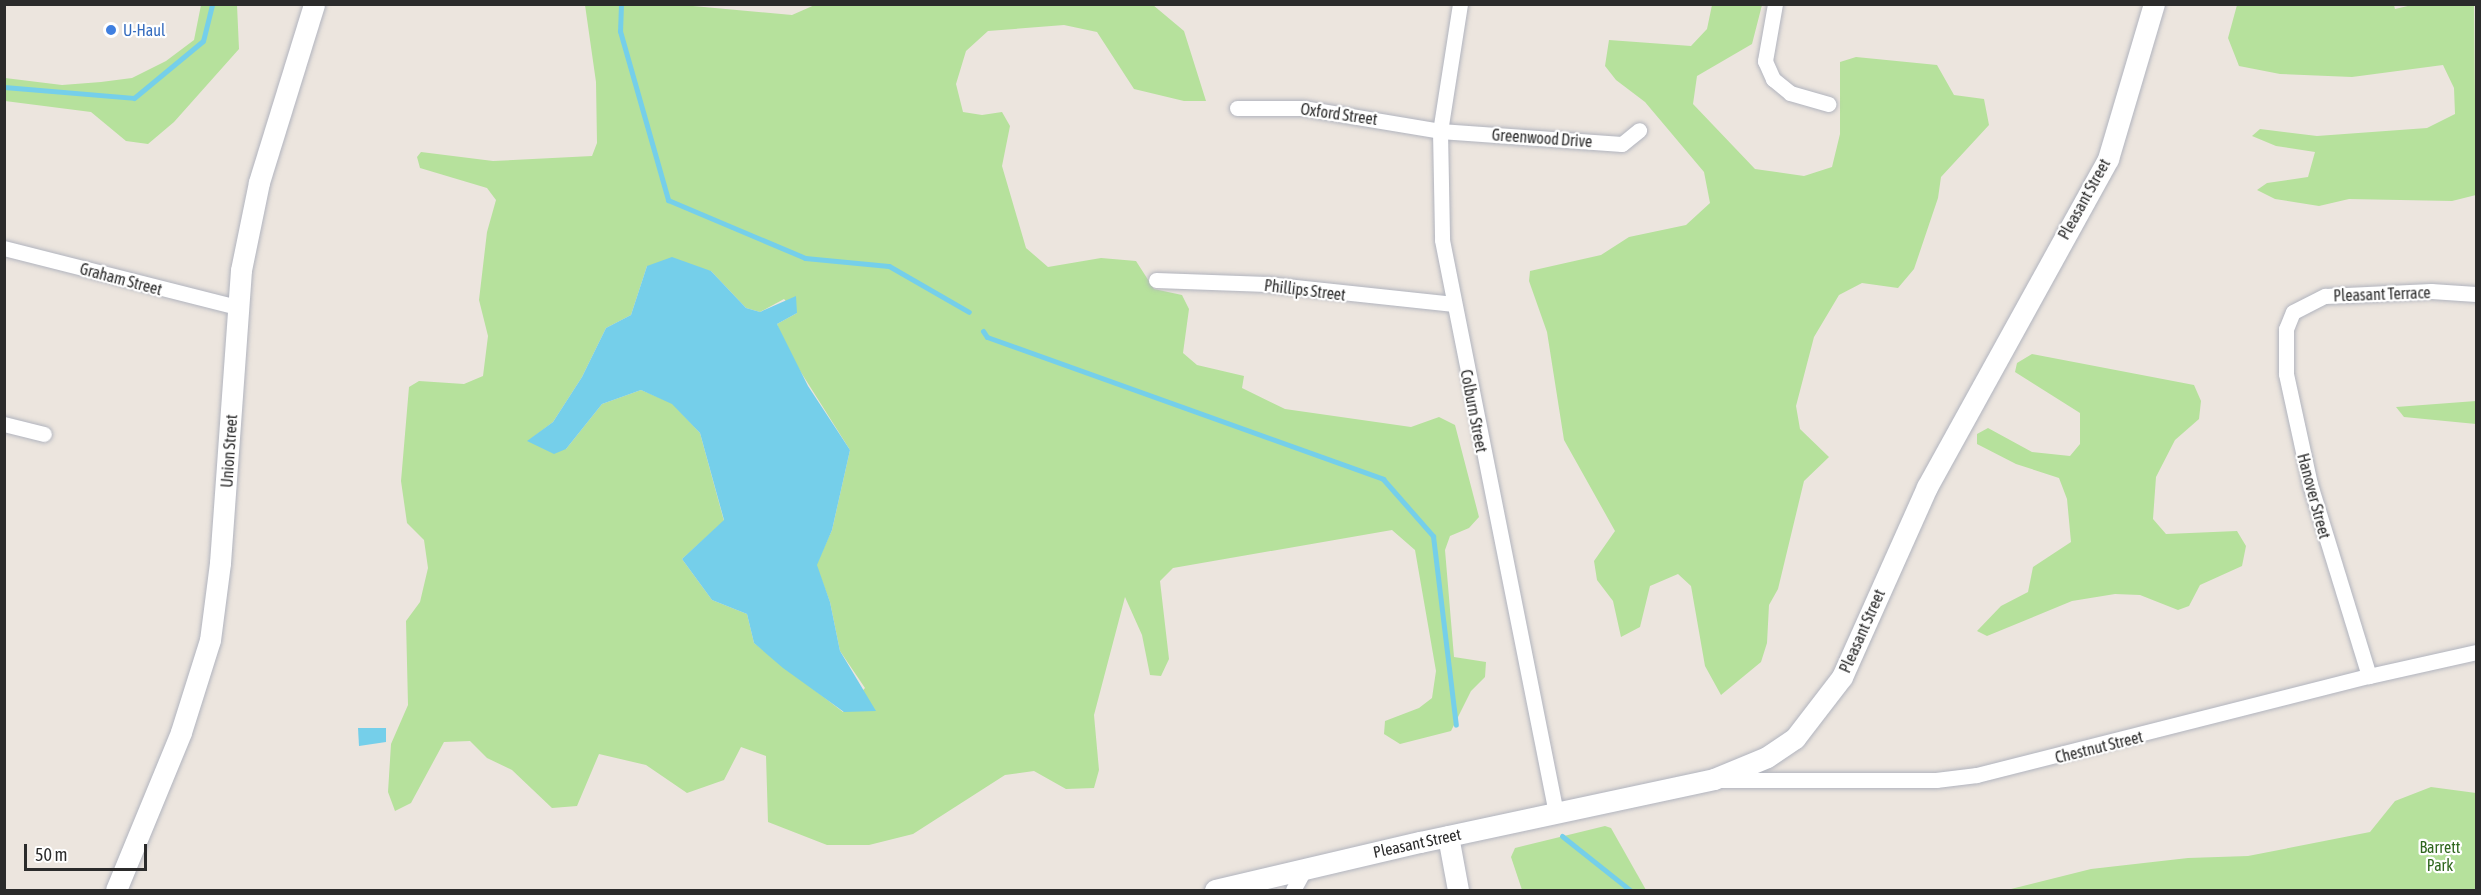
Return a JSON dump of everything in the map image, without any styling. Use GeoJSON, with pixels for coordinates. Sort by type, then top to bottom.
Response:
{"type":"FeatureCollection","features":[{"type":"Feature","properties":{"kind":"street","name":"Union Street"},"geometry":{"type":"LineString","coordinates":[[116,891],[181,732],[210,640],[220,563],[241,270],[259,182],[314,4]]}},
{"type":"Feature","properties":{"kind":"street","name":"Colburn Street"},"geometry":{"type":"LineString","coordinates":[[1460,4],[1440,131],[1442,240],[1556,813]]}},
{"type":"Feature","properties":{"kind":"street"},"geometry":{"type":"LineString","coordinates":[[1775,4],[1765,61],[1773,79],[1790,93],[1828,104]]}},
{"type":"Feature","properties":{"kind":"street","name":"Pleasant Street"},"geometry":{"type":"LineString","coordinates":[[1215,891],[1305,868],[1714,779],[1767,757],[1795,738],[1842,677],[1927,487],[2108,159],[2154,4]]}},
{"type":"Feature","properties":{"kind":"street","name":"Oxford Street"},"geometry":{"type":"LineString","coordinates":[[1237,108],[1303,108],[1440,131]]}},
{"type":"Feature","properties":{"kind":"street","name":"Greenwood Drive"},"geometry":{"type":"LineString","coordinates":[[1440,131],[1622,144],[1639,130]]}},
{"type":"Feature","properties":{"kind":"street","name":"Graham Street"},"geometry":{"type":"LineString","coordinates":[[4,248],[238,307]]}},
{"type":"Feature","properties":{"kind":"street","name":"Phillips Street"},"geometry":{"type":"LineString","coordinates":[[1156,280],[1267,284],[1454,304]]}},
{"type":"Feature","properties":{"kind":"street","name":"Pleasant Terrace"},"geometry":{"type":"LineString","coordinates":[[2292,314],[2309,301],[2338,294],[2476,294]]}},
{"type":"Feature","properties":{"kind":"street","name":"Hanover Street"},"geometry":{"type":"LineString","coordinates":[[2292,314],[2283,348],[2294,419],[2313,495],[2369,676]]}},
{"type":"Feature","properties":{"kind":"street"},"geometry":{"type":"LineString","coordinates":[[4,424],[45,434]]}},
{"type":"Feature","properties":{"kind":"street","name":"Chestnut Street"},"geometry":{"type":"LineString","coordinates":[[1714,779],[1842,782],[1977,775],[2369,676],[2476,652]]}},
{"type":"Feature","properties":{"kind":"street"},"geometry":{"type":"LineString","coordinates":[[1448,836],[1458,891]]}},
{"type":"Feature","properties":{"kind":"street"},"geometry":{"type":"LineString","coordinates":[[1293,891],[1305,868]]}},
{"type":"Feature","properties":{"kind":"green space"},"geometry":{"type":"Polygon","coordinates":[[[817,4],[1153,5],[1184,31],[1206,101],[1184,101],[1134,89],[1097,32],[1064,25],[988,31],[966,51],[956,84],[963,112],[982,115],[1002,112],[1010,126],[1002,166],[1026,248],[1048,267],[1101,258],[1136,261],[1154,289],[1182,295],[1189,309],[1183,353],[1197,365],[1244,376],[1242,388],[1285,409],[1411,427],[1439,417],[1455,425],[1479,517],[1469,528],[1450,536],[1445,550],[1454,657],[1486,662],[1485,677],[1471,691],[1451,731],[1400,744],[1384,734],[1385,721],[1419,708],[1432,698],[1436,671],[1415,550],[1392,530],[1173,568],[1160,581],[1169,659],[1161,676],[1150,675],[1142,635],[1125,597],[1094,715],[1099,770],[1094,788],[1066,789],[1034,771],[1005,775],[913,834],[869,845],[827,845],[768,822],[766,756],[741,747],[724,780],[687,793],[646,765],[599,754],[577,806],[552,808],[512,770],[487,758],[470,741],[444,742],[411,803],[395,811],[388,792],[391,744],[408,705],[406,621],[420,602],[428,568],[424,540],[407,523],[401,481],[409,387],[419,381],[464,384],[483,376],[488,336],[479,300],[487,232],[496,200],[487,188],[420,168],[417,157],[421,152],[493,161],[592,156],[597,143],[596,82],[585,5],[682,5],[792,15],[817,4]],[[647,266],[631,315],[606,328],[582,377],[553,422],[528,441],[566,449],[602,404],[641,390],[672,403],[700,433],[724,521],[682,559],[712,600],[747,614],[754,643],[843,712],[865,688],[840,651],[830,602],[816,565],[832,530],[850,450],[785,347],[777,324],[797,313],[784,299],[760,312],[746,308],[711,271],[647,266]]]}},
{"type":"Feature","properties":{"kind":"green space"},"geometry":{"type":"Polygon","coordinates":[[[201,5],[237,5],[239,49],[174,122],[148,144],[126,141],[91,112],[5,101],[5,78],[62,85],[132,78],[166,61],[194,40],[201,5]]]}},
{"type":"Feature","properties":{"kind":"green space"},"geometry":{"type":"Polygon","coordinates":[[[1712,5],[1762,5],[1752,44],[1697,76],[1693,104],[1755,169],[1804,176],[1832,167],[1840,134],[1840,62],[1856,57],[1937,65],[1954,95],[1984,99],[1989,125],[1941,177],[1938,198],[1914,269],[1898,288],[1862,283],[1839,295],[1814,337],[1796,406],[1800,429],[1829,457],[1804,481],[1778,589],[1769,605],[1767,643],[1761,662],[1721,695],[1705,666],[1691,586],[1678,574],[1650,586],[1640,627],[1621,637],[1613,601],[1597,580],[1594,561],[1615,531],[1564,440],[1547,332],[1529,281],[1530,271],[1601,255],[1629,237],[1686,225],[1710,203],[1704,172],[1645,102],[1616,80],[1605,66],[1609,40],[1691,46],[1707,29],[1712,5]]]}},
{"type":"Feature","properties":{"kind":"green space"},"geometry":{"type":"Polygon","coordinates":[[[2237,5],[2394,5],[2395,9],[2412,5],[2474,5],[2476,195],[2452,201],[2349,199],[2319,206],[2275,199],[2257,190],[2267,183],[2308,177],[2315,152],[2276,146],[2252,136],[2260,129],[2317,136],[2427,128],[2455,114],[2454,88],[2443,65],[2352,77],[2280,74],[2239,66],[2228,38],[2237,5]]]}},
{"type":"Feature","properties":{"kind":"green space"},"geometry":{"type":"Polygon","coordinates":[[[2032,354],[2194,385],[2201,401],[2199,419],[2175,440],[2156,477],[2153,519],[2166,534],[2237,531],[2246,546],[2242,566],[2200,585],[2189,606],[2178,610],[2140,595],[2115,594],[2072,601],[1987,636],[1977,631],[2001,606],[2028,592],[2033,567],[2071,542],[2067,499],[2059,478],[2016,464],[1977,444],[1977,434],[1988,428],[2032,452],[2070,456],[2080,444],[2080,413],[2015,372],[2017,363],[2032,354]]]}},
{"type":"Feature","properties":{"kind":"green space"},"geometry":{"type":"Polygon","coordinates":[[[2476,401],[2476,424],[2404,417],[2396,407],[2476,401]]]}},
{"type":"Feature","properties":{"kind":"green space","name":"Barrett Park"},"geometry":{"type":"Polygon","coordinates":[[[2431,787],[2476,793],[2476,890],[2007,890],[2091,869],[2188,858],[2248,856],[2370,832],[2395,801],[2431,787]]]}},
{"type":"Feature","properties":{"kind":"green space"},"geometry":{"type":"Polygon","coordinates":[[[1605,826],[1611,828],[1646,890],[1522,890],[1511,857],[1515,848],[1605,826]]]}},
{"type":"Feature","properties":{"kind":"water"},"geometry":{"type":"Polygon","coordinates":[[[672,257],[711,271],[746,308],[760,312],[796,296],[797,313],[777,324],[808,386],[850,450],[832,530],[817,565],[830,602],[840,651],[876,711],[844,712],[783,668],[754,643],[747,614],[712,600],[682,559],[724,520],[700,433],[672,404],[641,390],[602,404],[566,449],[554,454],[527,441],[553,422],[582,377],[606,328],[631,315],[647,266],[672,257]]]}},
{"type":"Feature","properties":{"kind":"water"},"geometry":{"type":"Polygon","coordinates":[[[358,728],[386,728],[386,742],[359,746],[358,728]]]}},
{"type":"Feature","properties":{"kind":"waterway"},"geometry":{"type":"LineString","coordinates":[[4,87],[134,98],[203,41],[212,4]]}},
{"type":"Feature","properties":{"kind":"waterway"},"geometry":{"type":"LineString","coordinates":[[621,4],[620,31],[668,200],[805,258],[889,266],[969,312]]}},
{"type":"Feature","properties":{"kind":"waterway"},"geometry":{"type":"LineString","coordinates":[[983,331],[987,337],[1383,479],[1433,536],[1456,725]]}},
{"type":"Feature","properties":{"kind":"waterway"},"geometry":{"type":"LineString","coordinates":[[1562,836],[1630,890]]}},
{"type":"Feature","properties":{"kind":"place","name":"U-Haul"},"geometry":{"type":"Point","coordinates":[111,30]}}]}
